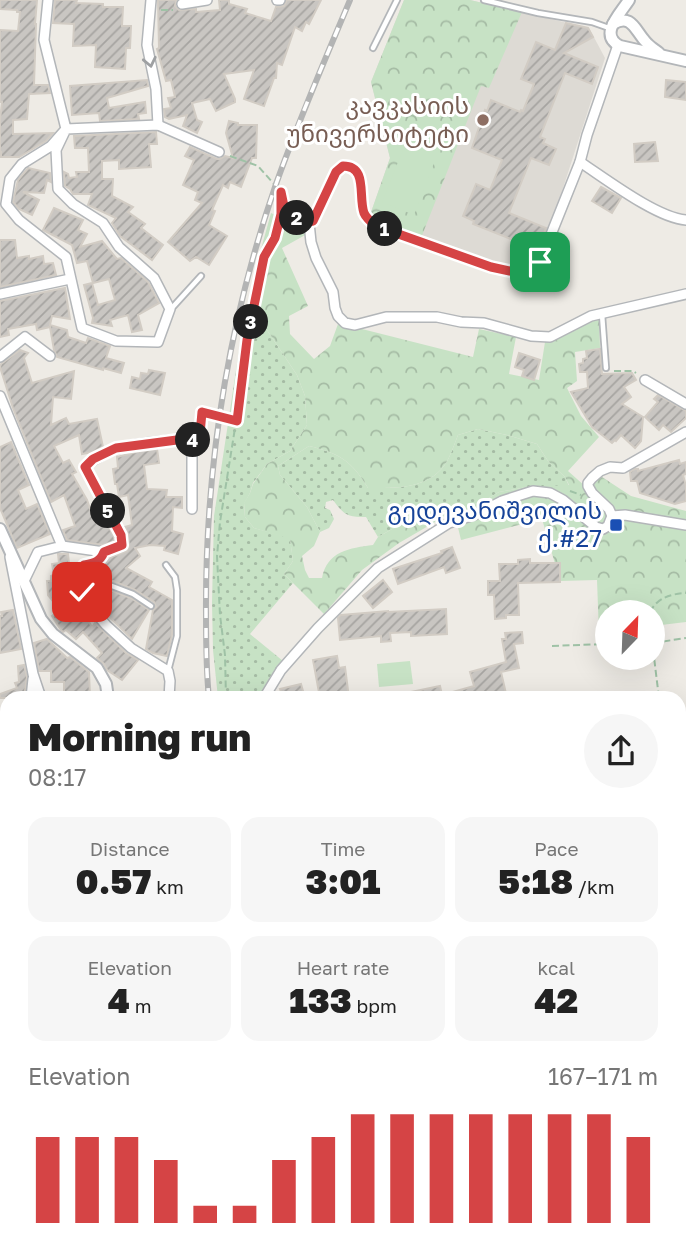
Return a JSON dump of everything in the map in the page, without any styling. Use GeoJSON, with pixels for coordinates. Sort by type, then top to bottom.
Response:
{"type":"FeatureCollection","features":[{"type":"Feature","properties":{"kind":"street"},"geometry":{"type":"LineString","coordinates":[[48,0],[44,40],[66,129],[56,150],[58,189],[73,204],[103,223],[119,247],[154,278],[170,309],[158,342],[116,341],[82,328],[66,257],[19,220],[6,204],[10,179],[22,164],[51,146],[66,129],[158,125],[219,152]]}},
{"type":"Feature","properties":{"kind":"street"},"geometry":{"type":"LineString","coordinates":[[150,0],[146,45],[156,89],[158,125]]}},
{"type":"Feature","properties":{"kind":"street"},"geometry":{"type":"LineString","coordinates":[[182,4],[206,0]]}},
{"type":"Feature","properties":{"kind":"street"},"geometry":{"type":"LineString","coordinates":[[630,0],[612,26],[612,41],[621,46],[686,61]]}},
{"type":"Feature","properties":{"kind":"street"},"geometry":{"type":"LineString","coordinates":[[282,209],[304,223],[313,221],[336,172],[343,166],[351,166],[357,170],[360,179],[364,213],[376,226],[491,267],[523,274],[534,271],[580,162],[587,135],[621,46],[632,42],[636,34],[630,0]]}},
{"type":"Feature","properties":{"kind":"street"},"geometry":{"type":"LineString","coordinates":[[612,26],[625,20],[646,43],[664,57]]}},
{"type":"Feature","properties":{"kind":"street"},"geometry":{"type":"LineString","coordinates":[[580,162],[652,208],[670,217],[686,220]]}},
{"type":"Feature","properties":{"kind":"street"},"geometry":{"type":"LineString","coordinates":[[309,223],[311,242],[333,292],[338,316],[345,323],[355,325],[386,317],[437,317],[484,323],[531,337],[550,337],[591,316],[686,294]]}},
{"type":"Feature","properties":{"kind":"street"},"geometry":{"type":"LineString","coordinates":[[0,294],[70,279]]}},
{"type":"Feature","properties":{"kind":"street"},"geometry":{"type":"LineString","coordinates":[[0,357],[25,337],[50,356]]}},
{"type":"Feature","properties":{"kind":"street"},"geometry":{"type":"LineString","coordinates":[[645,380],[686,404]]}},
{"type":"Feature","properties":{"kind":"street"},"geometry":{"type":"LineString","coordinates":[[0,396],[62,547]]}},
{"type":"Feature","properties":{"kind":"street"},"geometry":{"type":"LineString","coordinates":[[268,691],[281,670],[318,628],[378,568],[449,523],[533,491],[550,493],[563,500],[596,527],[603,529],[608,526],[612,516],[588,486],[592,478],[610,467],[624,468],[686,432]]}},
{"type":"Feature","properties":{"kind":"street"},"geometry":{"type":"LineString","coordinates":[[24,581],[38,552],[62,547],[104,552],[122,545],[121,535],[85,467],[93,459],[116,448],[192,438],[192,509]]}},
{"type":"Feature","properties":{"kind":"street"},"geometry":{"type":"LineString","coordinates":[[612,516],[625,515],[686,525]]}},
{"type":"Feature","properties":{"kind":"street"},"geometry":{"type":"LineString","coordinates":[[0,529],[41,619],[53,634],[97,668],[107,691]]}},
{"type":"Feature","properties":{"kind":"street"},"geometry":{"type":"LineString","coordinates":[[7,542],[39,691]]}},
{"type":"Feature","properties":{"kind":"street"},"geometry":{"type":"LineString","coordinates":[[94,603],[93,610],[131,648],[168,671],[169,691]]}},
{"type":"Feature","properties":{"kind":"street"},"geometry":{"type":"LineString","coordinates":[[32,691],[33,674]]}},
{"type":"Feature","properties":{"kind":"lane"},"geometry":{"type":"LineString","coordinates":[[373,48],[397,0]]}},
{"type":"Feature","properties":{"kind":"lane"},"geometry":{"type":"LineString","coordinates":[[484,0],[612,26]]}},
{"type":"Feature","properties":{"kind":"lane"},"geometry":{"type":"LineString","coordinates":[[170,309],[201,276]]}},
{"type":"Feature","properties":{"kind":"lane"},"geometry":{"type":"LineString","coordinates":[[602,313],[606,368]]}},
{"type":"Feature","properties":{"kind":"lane"},"geometry":{"type":"LineString","coordinates":[[166,565],[175,577],[177,590],[177,636],[168,671]]}},
{"type":"Feature","properties":{"kind":"lane"},"geometry":{"type":"LineString","coordinates":[[94,603],[102,590],[112,586],[133,594],[151,606]]}},
{"type":"Feature","properties":{"kind":"path"},"geometry":{"type":"LineString","coordinates":[[158,10],[175,10],[182,4]]}},
{"type":"Feature","properties":{"kind":"path"},"geometry":{"type":"LineString","coordinates":[[226,691],[217,556],[220,522],[247,340],[264,257],[275,238],[282,209],[281,192],[258,166],[231,156]]}},
{"type":"Feature","properties":{"kind":"path"},"geometry":{"type":"LineString","coordinates":[[281,192],[282,209]]}},
{"type":"Feature","properties":{"kind":"path"},"geometry":{"type":"LineString","coordinates":[[606,368],[633,371],[645,380]]}},
{"type":"Feature","properties":{"kind":"path"},"geometry":{"type":"LineString","coordinates":[[192,441],[200,434],[202,412],[237,421]]}},
{"type":"Feature","properties":{"kind":"path"},"geometry":{"type":"LineString","coordinates":[[563,488],[586,496]]}},
{"type":"Feature","properties":{"kind":"path"},"geometry":{"type":"LineString","coordinates":[[94,603],[82,592],[79,573],[84,565],[102,558],[104,552]]}},
{"type":"Feature","properties":{"kind":"path"},"geometry":{"type":"LineString","coordinates":[[660,600],[670,594],[686,593]]}},
{"type":"Feature","properties":{"kind":"path"},"geometry":{"type":"LineString","coordinates":[[665,641],[686,638]]}},
{"type":"Feature","properties":{"kind":"path"},"geometry":{"type":"LineString","coordinates":[[552,646],[595,644]]}},
{"type":"Feature","properties":{"kind":"path"},"geometry":{"type":"LineString","coordinates":[[656,670],[658,691]]}},
{"type":"Feature","properties":{"kind":"shaded area","name":"კავკასიის უნივერსიტეტი"},"geometry":{"type":"Polygon","coordinates":[[[404,0],[470,0],[589,28],[605,58],[554,216],[530,267],[502,266],[369,218],[390,158],[371,82],[404,0]]]}},
{"type":"Feature","properties":{"kind":"green space"},"geometry":{"type":"Polygon","coordinates":[[[404,0],[470,0],[522,12],[489,88],[481,86],[421,238],[369,218],[390,158],[371,82],[404,0]]]}},
{"type":"Feature","properties":{"kind":"green space"},"geometry":{"type":"Polygon","coordinates":[[[408,137],[439,150],[414,215],[382,202],[408,137]]]}},
{"type":"Feature","properties":{"kind":"green space"},"geometry":{"type":"Polygon","coordinates":[[[271,213],[290,222],[300,217],[307,234],[282,248],[308,306],[289,316],[290,334],[314,359],[330,346],[338,324],[473,357],[479,329],[516,337],[509,374],[539,380],[545,342],[586,322],[599,319],[600,348],[575,352],[577,381],[567,388],[581,416],[599,437],[568,471],[586,487],[599,475],[631,496],[686,511],[686,622],[665,625],[665,600],[598,600],[597,580],[560,581],[542,519],[461,540],[454,511],[399,543],[362,570],[324,614],[284,574],[293,561],[290,539],[254,528],[245,517],[244,503],[253,484],[267,464],[290,451],[307,425],[305,396],[297,375],[257,315],[269,264],[258,260],[271,213]],[[478,429],[458,435],[444,466],[428,479],[410,486],[368,488],[356,471],[337,455],[309,446],[278,466],[280,475],[307,507],[320,532],[314,546],[302,556],[309,578],[322,578],[334,556],[373,545],[378,537],[433,506],[480,503],[499,492],[527,487],[569,485],[537,444],[478,429]]]}},
{"type":"Feature","properties":{"kind":"green space"},"geometry":{"type":"Polygon","coordinates":[[[258,260],[269,263],[257,315],[297,375],[305,396],[307,425],[290,451],[267,464],[253,483],[244,504],[245,517],[254,528],[290,538],[293,561],[284,574],[293,583],[250,634],[283,661],[270,677],[263,691],[217,691],[212,603],[214,516],[243,324],[258,260]]]}},
{"type":"Feature","properties":{"kind":"green space"},"geometry":{"type":"Polygon","coordinates":[[[478,429],[537,444],[548,461],[565,477],[569,486],[527,487],[499,492],[480,503],[433,506],[378,537],[366,517],[346,514],[333,500],[326,502],[325,508],[330,510],[334,519],[329,528],[320,532],[307,507],[280,475],[278,466],[309,446],[337,455],[356,471],[368,488],[410,486],[437,474],[450,455],[458,435],[478,429]]]}},
{"type":"Feature","properties":{"kind":"green space"},"geometry":{"type":"Polygon","coordinates":[[[410,661],[413,684],[379,687],[377,664],[410,661]]]}},
{"type":"Feature","properties":{"kind":"building"},"geometry":{"type":"Polygon","coordinates":[[[0,0],[37,0],[34,85],[48,85],[50,93],[29,94],[27,119],[13,120],[13,134],[53,133],[46,141],[19,157],[1,157],[0,152],[0,30],[18,31],[20,12],[0,9],[0,0]]]}},
{"type":"Feature","properties":{"kind":"building"},"geometry":{"type":"Polygon","coordinates":[[[55,0],[77,0],[76,3],[123,7],[122,26],[131,26],[125,69],[95,67],[96,45],[73,46],[74,24],[53,23],[55,0]]]}},
{"type":"Feature","properties":{"kind":"building"},"geometry":{"type":"Polygon","coordinates":[[[158,0],[176,0],[175,6],[179,10],[196,9],[196,12],[220,10],[219,0],[229,0],[229,4],[247,9],[245,13],[271,21],[276,7],[284,6],[287,0],[321,0],[309,24],[306,22],[302,31],[295,27],[282,65],[277,63],[276,78],[264,106],[244,99],[254,70],[224,74],[235,102],[216,111],[210,99],[192,103],[197,120],[202,122],[197,133],[183,126],[187,115],[169,119],[165,117],[164,109],[171,108],[168,98],[175,97],[171,80],[166,81],[157,49],[158,0]]]}},
{"type":"Feature","properties":{"kind":"building"},"geometry":{"type":"Polygon","coordinates":[[[566,23],[588,28],[593,37],[564,53],[598,67],[592,84],[565,73],[540,137],[545,139],[543,143],[556,149],[549,165],[531,158],[509,213],[546,228],[538,248],[473,224],[474,221],[463,216],[476,184],[490,190],[502,160],[472,148],[485,110],[487,111],[491,100],[523,111],[534,84],[521,79],[536,42],[555,50],[566,23]]]}},
{"type":"Feature","properties":{"kind":"building"},"geometry":{"type":"Polygon","coordinates":[[[147,80],[148,86],[107,98],[109,108],[145,102],[146,113],[138,114],[139,119],[100,121],[99,113],[72,115],[70,86],[147,80]]]}},
{"type":"Feature","properties":{"kind":"building"},"geometry":{"type":"Polygon","coordinates":[[[666,80],[686,82],[686,100],[665,97],[666,80]]]}},
{"type":"Feature","properties":{"kind":"building"},"geometry":{"type":"Polygon","coordinates":[[[229,121],[238,125],[257,125],[256,158],[252,158],[241,187],[230,182],[228,188],[223,185],[212,210],[215,211],[209,225],[227,236],[209,265],[196,257],[190,261],[168,242],[202,203],[195,200],[198,192],[183,185],[194,160],[185,156],[190,147],[217,159],[225,156],[233,158],[226,133],[229,121]]]}},
{"type":"Feature","properties":{"kind":"building"},"geometry":{"type":"Polygon","coordinates":[[[156,132],[157,144],[149,144],[151,167],[119,169],[119,160],[102,161],[102,179],[113,179],[112,196],[133,207],[128,212],[145,224],[141,228],[163,245],[152,260],[120,236],[112,223],[116,218],[88,205],[92,194],[73,194],[65,186],[64,172],[69,178],[77,177],[76,172],[89,172],[88,148],[75,148],[74,136],[156,132]]]}},
{"type":"Feature","properties":{"kind":"building"},"geometry":{"type":"Polygon","coordinates":[[[655,142],[658,161],[635,162],[634,144],[655,142]]]}},
{"type":"Feature","properties":{"kind":"building"},"geometry":{"type":"Polygon","coordinates":[[[28,168],[50,173],[51,182],[47,180],[44,193],[23,192],[39,200],[32,215],[19,209],[13,202],[18,180],[28,168]]]}},
{"type":"Feature","properties":{"kind":"building"},"geometry":{"type":"Polygon","coordinates":[[[601,187],[621,198],[612,213],[592,201],[601,187]]]}},
{"type":"Feature","properties":{"kind":"building"},"geometry":{"type":"Polygon","coordinates":[[[54,208],[83,220],[78,230],[87,234],[80,247],[102,241],[117,259],[121,258],[148,282],[159,303],[138,315],[142,330],[132,332],[128,315],[110,320],[112,326],[92,323],[84,285],[92,283],[98,305],[115,300],[109,279],[93,283],[87,261],[77,263],[72,245],[43,230],[54,208]]]}},
{"type":"Feature","properties":{"kind":"building"},"geometry":{"type":"Polygon","coordinates":[[[0,240],[15,240],[17,258],[43,256],[44,264],[53,263],[56,275],[0,287],[0,240]]]}},
{"type":"Feature","properties":{"kind":"building"},"geometry":{"type":"Polygon","coordinates":[[[65,288],[70,319],[52,316],[50,325],[67,330],[68,337],[86,343],[88,338],[110,346],[106,358],[124,363],[121,373],[57,357],[50,327],[37,330],[36,324],[8,329],[9,335],[0,337],[0,301],[65,288]]]}},
{"type":"Feature","properties":{"kind":"building"},"geometry":{"type":"Polygon","coordinates":[[[600,349],[602,374],[632,373],[636,380],[624,387],[631,397],[622,404],[643,417],[641,441],[635,448],[621,435],[612,443],[592,427],[571,392],[588,388],[587,372],[580,372],[579,364],[587,358],[586,351],[600,349]]]}},
{"type":"Feature","properties":{"kind":"building"},"geometry":{"type":"Polygon","coordinates":[[[20,350],[28,353],[24,358],[32,383],[74,371],[71,399],[53,397],[51,425],[66,418],[69,424],[97,419],[103,447],[82,454],[79,435],[54,446],[63,463],[69,460],[76,472],[72,474],[87,500],[94,520],[104,517],[115,541],[103,545],[67,540],[63,530],[75,526],[64,495],[51,502],[13,408],[0,367],[20,350]]]}},
{"type":"Feature","properties":{"kind":"building"},"geometry":{"type":"Polygon","coordinates":[[[519,353],[540,360],[534,380],[522,376],[524,370],[515,367],[519,353]]]}},
{"type":"Feature","properties":{"kind":"building"},"geometry":{"type":"Polygon","coordinates":[[[149,370],[165,373],[160,395],[130,388],[132,377],[140,379],[141,373],[148,374],[149,370]]]}},
{"type":"Feature","properties":{"kind":"building"},"geometry":{"type":"Polygon","coordinates":[[[658,395],[686,411],[686,418],[671,432],[663,425],[659,430],[645,417],[658,402],[654,399],[658,395]]]}},
{"type":"Feature","properties":{"kind":"building"},"geometry":{"type":"Polygon","coordinates":[[[11,442],[29,485],[18,490],[26,509],[37,504],[50,534],[17,548],[0,508],[0,447],[11,442]]]}},
{"type":"Feature","properties":{"kind":"building"},"geometry":{"type":"Polygon","coordinates":[[[157,449],[159,463],[144,465],[147,489],[167,490],[166,497],[182,497],[182,508],[173,507],[172,531],[183,534],[178,554],[164,550],[165,546],[135,548],[140,556],[126,568],[152,582],[149,587],[172,600],[172,635],[167,656],[146,649],[153,610],[156,607],[154,602],[113,581],[99,585],[96,589],[78,589],[85,602],[79,605],[92,627],[95,623],[126,653],[138,660],[122,680],[107,670],[97,658],[102,653],[83,632],[76,639],[66,630],[61,630],[52,616],[60,610],[48,595],[47,581],[51,581],[51,576],[54,575],[52,564],[59,563],[58,554],[68,554],[70,573],[92,572],[92,566],[99,566],[101,559],[127,551],[128,534],[125,527],[132,525],[128,495],[119,497],[113,469],[118,468],[117,457],[157,449]]]}},
{"type":"Feature","properties":{"kind":"building"},"geometry":{"type":"Polygon","coordinates":[[[679,460],[680,464],[686,462],[686,474],[683,475],[686,501],[675,504],[640,493],[637,481],[631,481],[630,472],[635,469],[638,471],[679,460]]]}},
{"type":"Feature","properties":{"kind":"building"},"geometry":{"type":"Polygon","coordinates":[[[452,547],[460,568],[446,573],[444,567],[398,584],[393,569],[442,553],[441,551],[452,547]]]}},
{"type":"Feature","properties":{"kind":"building"},"geometry":{"type":"Polygon","coordinates":[[[530,559],[530,563],[560,563],[560,582],[518,583],[519,615],[506,615],[506,618],[495,619],[494,595],[488,595],[488,581],[500,581],[499,564],[518,564],[518,560],[530,559]]]}},
{"type":"Feature","properties":{"kind":"building"},"geometry":{"type":"Polygon","coordinates":[[[383,580],[392,592],[373,608],[363,596],[383,580]]]}},
{"type":"Feature","properties":{"kind":"building"},"geometry":{"type":"Polygon","coordinates":[[[112,591],[131,598],[149,610],[132,639],[102,610],[106,605],[101,601],[105,594],[112,591]]]}},
{"type":"Feature","properties":{"kind":"building"},"geometry":{"type":"Polygon","coordinates":[[[446,609],[447,634],[411,636],[411,632],[390,633],[391,641],[381,642],[381,636],[340,640],[338,618],[341,615],[446,609]]]}},
{"type":"Feature","properties":{"kind":"building"},"geometry":{"type":"Polygon","coordinates":[[[13,610],[21,649],[0,653],[1,612],[13,610]]]}},
{"type":"Feature","properties":{"kind":"building"},"geometry":{"type":"Polygon","coordinates":[[[522,632],[523,643],[514,644],[519,668],[501,672],[505,691],[456,691],[474,686],[470,672],[506,662],[502,639],[506,639],[505,633],[522,632]]]}},
{"type":"Feature","properties":{"kind":"building"},"geometry":{"type":"Polygon","coordinates":[[[47,639],[67,658],[70,657],[89,672],[90,691],[64,691],[64,682],[51,682],[51,671],[39,671],[34,643],[47,639]]]}},
{"type":"Feature","properties":{"kind":"building"},"geometry":{"type":"Polygon","coordinates":[[[337,656],[339,668],[345,667],[348,691],[319,691],[313,660],[337,656]]]}},
{"type":"Feature","properties":{"kind":"building"},"geometry":{"type":"Polygon","coordinates":[[[24,665],[27,677],[25,691],[8,691],[17,688],[15,683],[19,682],[18,666],[24,665]]]}},
{"type":"Feature","properties":{"kind":"building"},"geometry":{"type":"Polygon","coordinates":[[[301,684],[303,691],[281,691],[280,689],[301,684]]]}},
{"type":"Feature","properties":{"kind":"building"},"geometry":{"type":"Polygon","coordinates":[[[440,686],[441,691],[416,691],[440,686]]]}},
{"type":"Feature","properties":{"kind":"railway"},"geometry":{"type":"LineString","coordinates":[[209,691],[206,614],[210,505],[222,398],[232,344],[258,239],[275,187],[350,0]]}},
{"type":"Feature","properties":{"kind":"place","name":"კავკასიის უნივერსიტეტი"},"geometry":{"type":"Point","coordinates":[483,120]}},
{"type":"Feature","properties":{"kind":"place","name":"გედევანიშვილის ქ.#27"},"geometry":{"type":"Point","coordinates":[616,525]}},
{"type":"Feature","properties":{"kind":"route"},"geometry":{"type":"LineString","coordinates":[[82,592],[79,573],[84,565],[96,562],[102,558],[104,552],[122,545],[121,535],[85,467],[93,459],[116,448],[192,438],[192,441],[200,434],[202,412],[237,421],[247,340],[264,257],[275,238],[281,214],[281,192],[285,211],[304,223],[309,223],[313,221],[336,172],[343,166],[351,166],[357,170],[360,179],[364,213],[376,226],[491,267],[523,274],[534,271],[540,262]]}}]}
